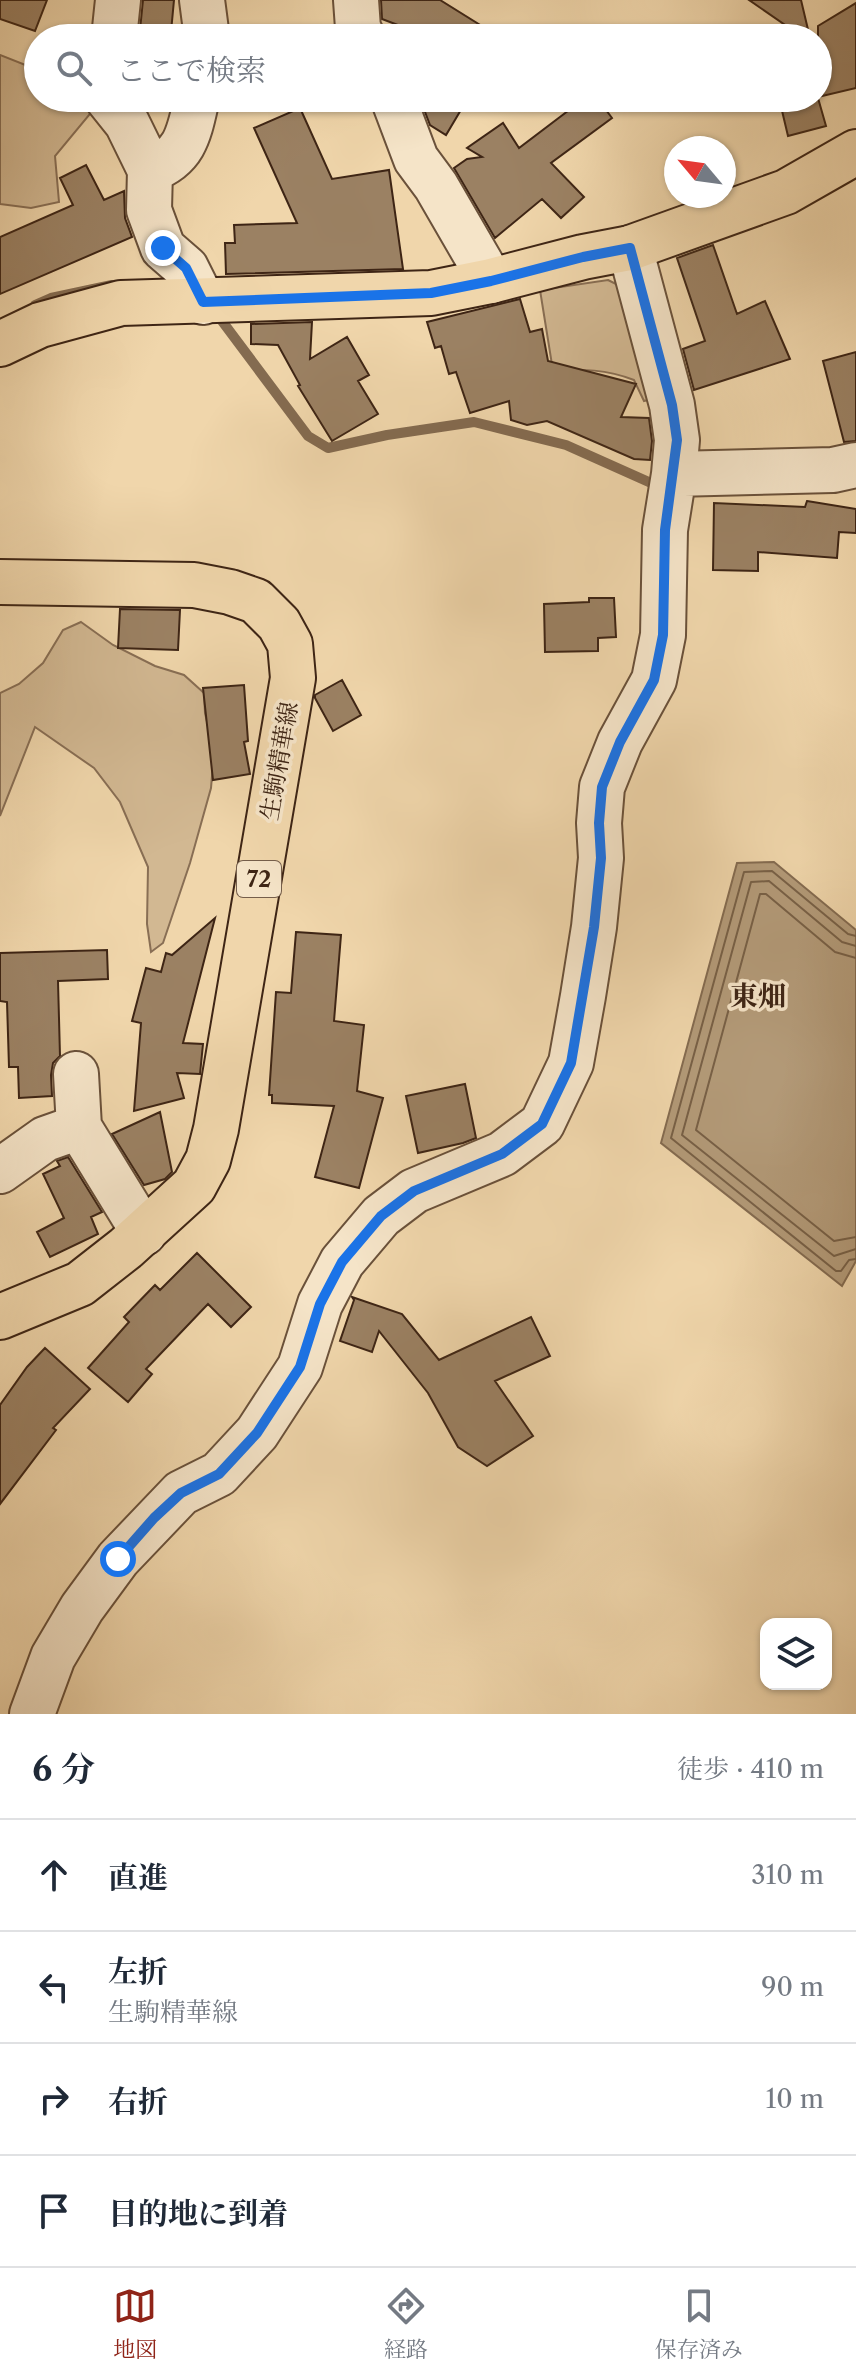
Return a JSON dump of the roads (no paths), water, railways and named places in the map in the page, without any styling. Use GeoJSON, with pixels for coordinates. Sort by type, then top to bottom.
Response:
{"type":"FeatureCollection","features":[{"type":"Feature","properties":{"kind":"main road"},"geometry":{"type":"LineString","coordinates":[[0,344],[40,325],[121,303],[431,293],[491,281],[630,248],[786,192],[856,152]]}},
{"type":"Feature","properties":{"kind":"main road","name":"生駒精華線"},"geometry":{"type":"LineString","coordinates":[[0,582],[194,585],[230,592],[256,601],[279,624],[290,644],[293,678],[216,1129],[208,1160],[194,1186],[144,1233],[80,1284],[0,1317]]}},
{"type":"Feature","properties":{"kind":"street"},"geometry":{"type":"LineString","coordinates":[[115,24],[118,0]]}},
{"type":"Feature","properties":{"kind":"street"},"geometry":{"type":"LineString","coordinates":[[202,0],[205,24]]}},
{"type":"Feature","properties":{"kind":"street"},"geometry":{"type":"LineString","coordinates":[[356,0],[358,24]]}},
{"type":"Feature","properties":{"kind":"street"},"geometry":{"type":"LineString","coordinates":[[119,112],[150,170],[149,210],[163,248],[186,268],[203,302]]}},
{"type":"Feature","properties":{"kind":"street"},"geometry":{"type":"LineString","coordinates":[[150,170],[175,158],[186,139],[193,112]]}},
{"type":"Feature","properties":{"kind":"street"},"geometry":{"type":"LineString","coordinates":[[398,112],[416,159],[443,196],[491,281]]}},
{"type":"Feature","properties":{"kind":"street"},"geometry":{"type":"LineString","coordinates":[[32,1714],[53,1657],[82,1608],[118,1559],[181,1493],[219,1474],[257,1433],[300,1367],[320,1304],[342,1262],[381,1216],[414,1191],[502,1154],[542,1124],[571,1063],[594,927],[601,858],[599,823],[602,787],[620,742],[654,680],[663,635],[665,530],[677,440],[672,405],[630,248]]}},
{"type":"Feature","properties":{"kind":"street"},"geometry":{"type":"LineString","coordinates":[[674,474],[833,470],[856,465]]}},
{"type":"Feature","properties":{"kind":"street"},"geometry":{"type":"LineString","coordinates":[[76,1074],[79,1127],[144,1233]]}},
{"type":"Feature","properties":{"kind":"street"},"geometry":{"type":"LineString","coordinates":[[0,1171],[45,1139],[79,1127]]}},
{"type":"Feature","properties":{"kind":"water"},"geometry":{"type":"Polygon","coordinates":[[[774,862],[856,930],[856,1261],[842,1286],[661,1143],[737,863],[774,862]]]}},
{"type":"Feature","properties":{"kind":"waterway"},"geometry":{"type":"LineString","coordinates":[[35,305],[51,298],[112,285]]}},
{"type":"Feature","properties":{"kind":"waterway"},"geometry":{"type":"LineString","coordinates":[[222,321],[308,436],[328,448],[387,435],[474,422],[566,445],[660,487]]}},
{"type":"Feature","properties":{"kind":"district","name":"東畑"},"geometry":{"type":"Point","coordinates":[758,996]}}]}
